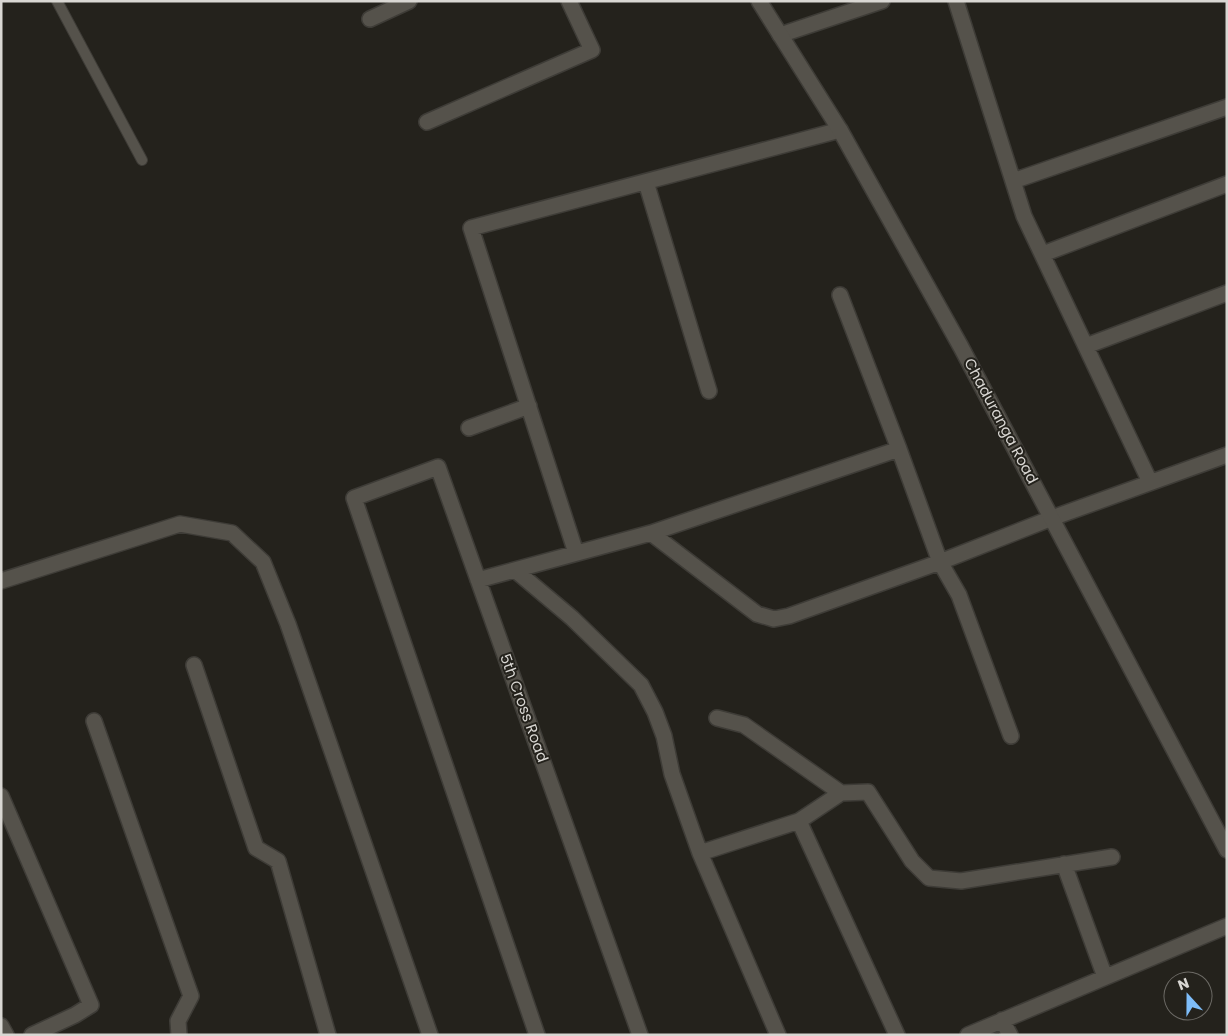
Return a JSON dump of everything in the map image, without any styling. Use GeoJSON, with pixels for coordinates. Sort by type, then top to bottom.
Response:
{"type":"FeatureCollection","features":[{"type":"Feature","properties":{"kind":"street"},"geometry":{"type":"LineString","coordinates":[[370,19],[409,1]]}},
{"type":"Feature","properties":{"kind":"street"},"geometry":{"type":"LineString","coordinates":[[427,122],[592,50],[569,1]]}},
{"type":"Feature","properties":{"kind":"street","name":"Chaduranga Road"},"geometry":{"type":"LineString","coordinates":[[759,1],[840,130],[962,346],[1227,850]]}},
{"type":"Feature","properties":{"kind":"street"},"geometry":{"type":"LineString","coordinates":[[780,35],[882,1]]}},
{"type":"Feature","properties":{"kind":"street"},"geometry":{"type":"LineString","coordinates":[[956,1],[1024,216],[1150,482]]}},
{"type":"Feature","properties":{"kind":"street"},"geometry":{"type":"LineString","coordinates":[[1013,181],[1227,107]]}},
{"type":"Feature","properties":{"kind":"street"},"geometry":{"type":"LineString","coordinates":[[576,553],[470,228],[840,130]]}},
{"type":"Feature","properties":{"kind":"street"},"geometry":{"type":"LineString","coordinates":[[646,182],[709,390]]}},
{"type":"Feature","properties":{"kind":"street"},"geometry":{"type":"LineString","coordinates":[[1043,254],[1227,184]]}},
{"type":"Feature","properties":{"kind":"street"},"geometry":{"type":"LineString","coordinates":[[1086,346],[1227,293]]}},
{"type":"Feature","properties":{"kind":"street"},"geometry":{"type":"LineString","coordinates":[[840,295],[940,562],[959,595],[1011,736]]}},
{"type":"Feature","properties":{"kind":"street"},"geometry":{"type":"LineString","coordinates":[[469,428],[529,406]]}},
{"type":"Feature","properties":{"kind":"street"},"geometry":{"type":"LineString","coordinates":[[478,580],[651,533],[899,449]]}},
{"type":"Feature","properties":{"kind":"street"},"geometry":{"type":"LineString","coordinates":[[651,533],[757,614],[774,619],[789,616],[940,562],[1052,518],[1227,455]]}},
{"type":"Feature","properties":{"kind":"street","name":"5th Cross Road"},"geometry":{"type":"LineString","coordinates":[[537,1035],[354,498],[438,467],[640,1035]]}},
{"type":"Feature","properties":{"kind":"street"},"geometry":{"type":"LineString","coordinates":[[1,581],[180,524],[232,533],[263,562],[288,624],[430,1035]]}},
{"type":"Feature","properties":{"kind":"street"},"geometry":{"type":"LineString","coordinates":[[515,570],[572,618],[641,685],[655,712],[664,736],[672,774],[700,853],[778,1035]]}},
{"type":"Feature","properties":{"kind":"street"},"geometry":{"type":"LineString","coordinates":[[194,665],[256,848],[278,861],[328,1035]]}},
{"type":"Feature","properties":{"kind":"street"},"geometry":{"type":"LineString","coordinates":[[717,718],[744,725],[841,793]]}},
{"type":"Feature","properties":{"kind":"street"},"geometry":{"type":"LineString","coordinates":[[94,722],[191,996],[178,1021],[179,1035]]}},
{"type":"Feature","properties":{"kind":"street"},"geometry":{"type":"LineString","coordinates":[[700,853],[799,821],[841,793],[868,792],[912,861],[929,878],[961,881],[1112,857]]}},
{"type":"Feature","properties":{"kind":"street"},"geometry":{"type":"LineString","coordinates":[[1,796],[91,1005],[75,1016],[32,1035]]}},
{"type":"Feature","properties":{"kind":"street"},"geometry":{"type":"LineString","coordinates":[[799,821],[896,1035]]}},
{"type":"Feature","properties":{"kind":"street"},"geometry":{"type":"LineString","coordinates":[[1064,864],[1105,977]]}},
{"type":"Feature","properties":{"kind":"street"},"geometry":{"type":"LineString","coordinates":[[968,1035],[1227,926]]}},
{"type":"Feature","properties":{"kind":"street"},"geometry":{"type":"LineString","coordinates":[[1002,1020],[1010,1035]]}},
{"type":"Feature","properties":{"kind":"street"},"geometry":{"type":"LineString","coordinates":[[1,1026],[6,1035]]}},
{"type":"Feature","properties":{"kind":"lane"},"geometry":{"type":"LineString","coordinates":[[57,1],[142,160]]}}]}
